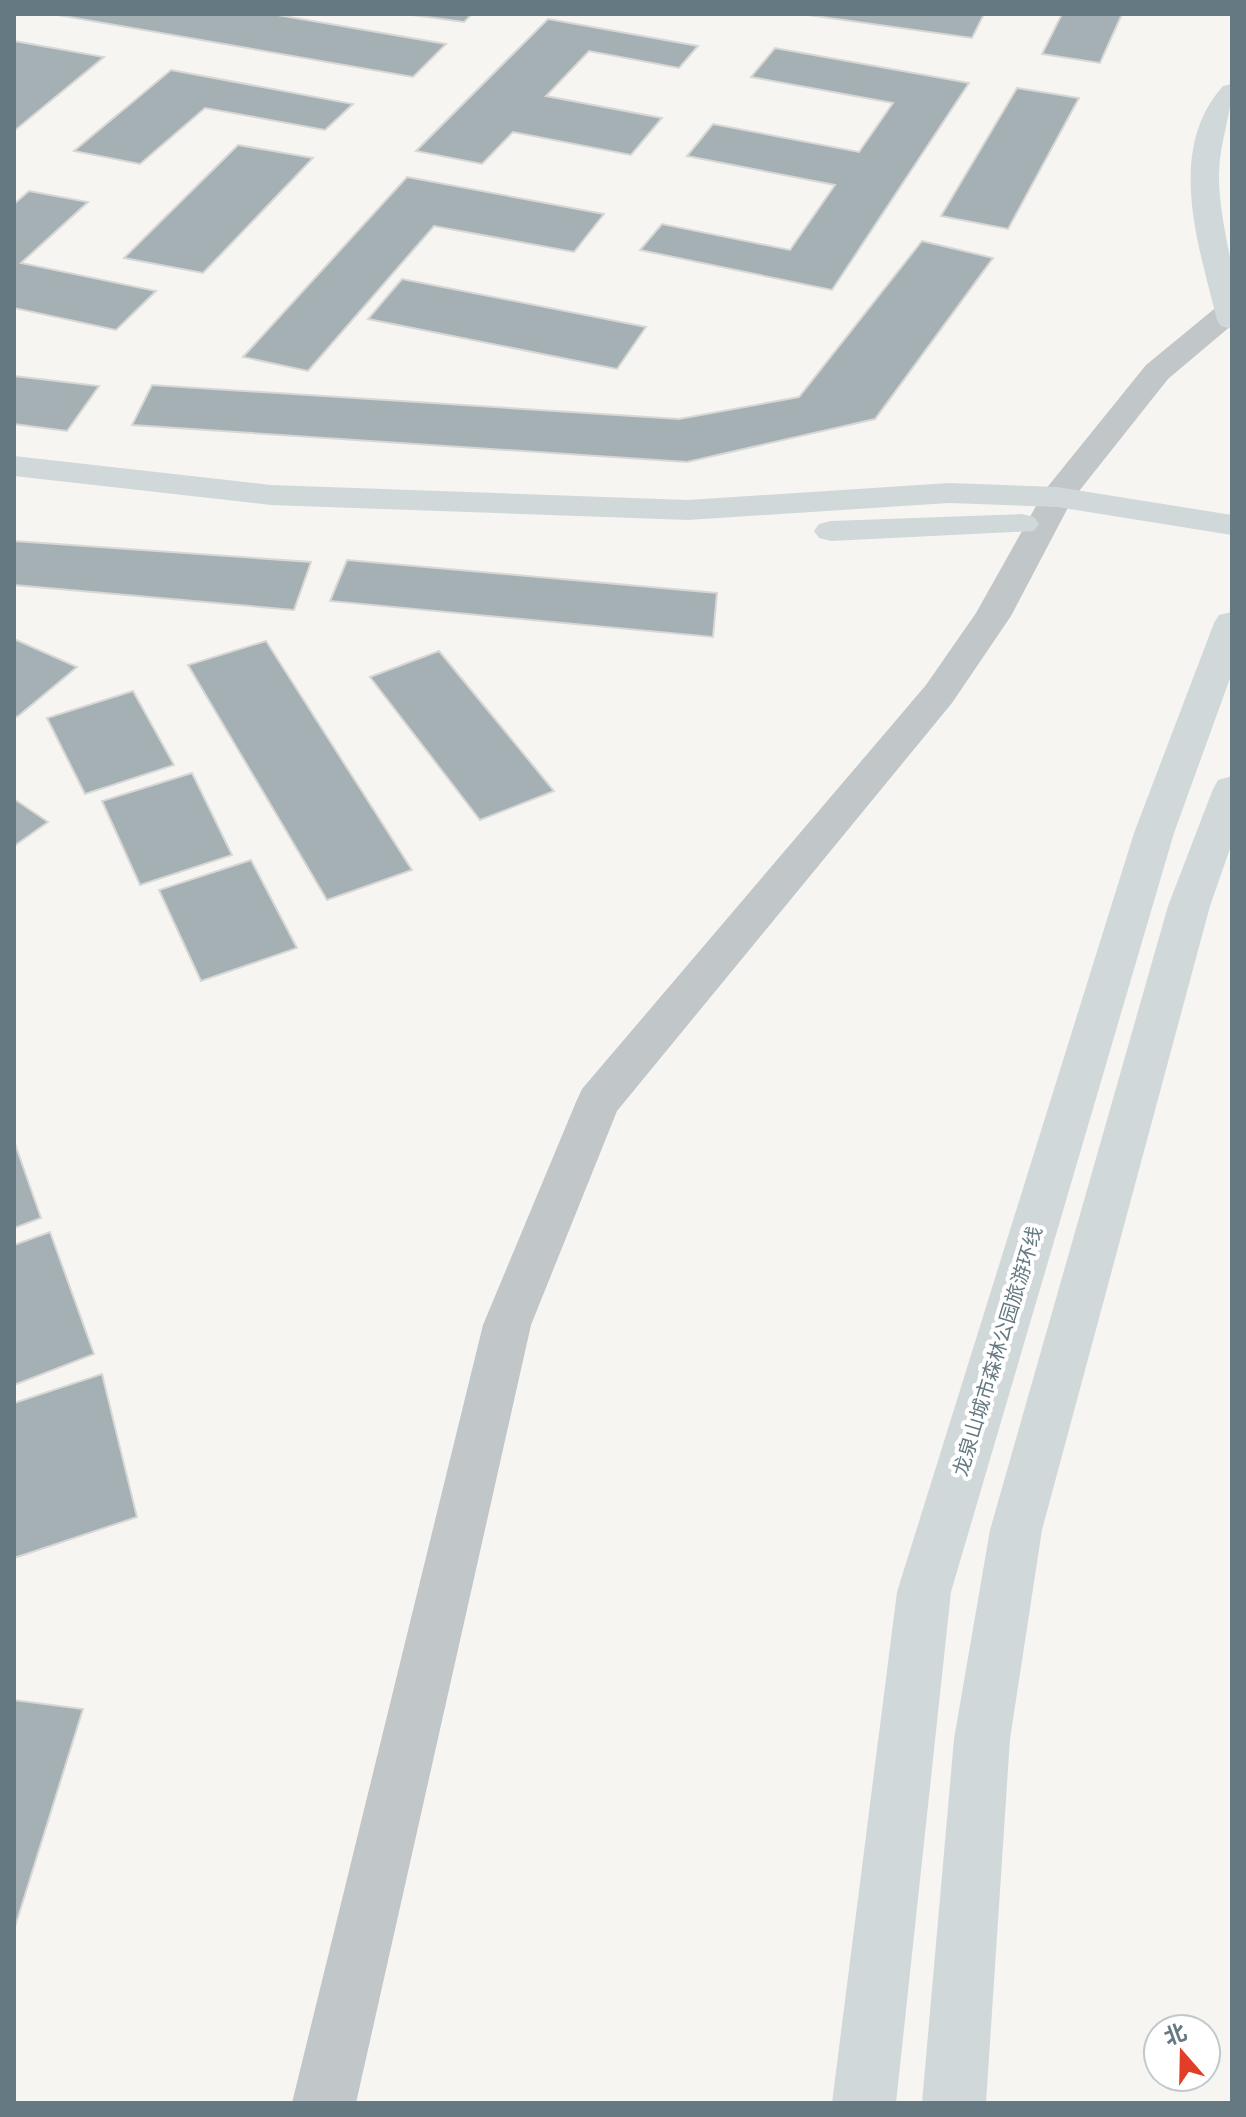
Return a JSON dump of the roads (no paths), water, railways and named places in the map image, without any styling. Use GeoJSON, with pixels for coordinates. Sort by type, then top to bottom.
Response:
{"type":"FeatureCollection","features":[{"type":"Feature","properties":{"kind":"main road"},"geometry":{"type":"LineString","coordinates":[[1231,315],[1209,231],[1207,186],[1216,108],[1232,92]]}},
{"type":"Feature","properties":{"kind":"main road"},"geometry":{"type":"LineString","coordinates":[[14,466],[271,495],[672,510],[949,493],[1049,510],[1232,554]]}},
{"type":"Feature","properties":{"kind":"main road"},"geometry":{"type":"LineString","coordinates":[[14,491],[247,514],[544,528],[803,533],[1049,510],[1232,525]]}},
{"type":"Feature","properties":{"kind":"main road","name":"龙泉山城市森林公园旅游环线"},"geometry":{"type":"LineString","coordinates":[[864,2103],[924,1592],[1154,833],[1232,623]]}},
{"type":"Feature","properties":{"kind":"main road"},"geometry":{"type":"LineString","coordinates":[[954,2103],[982,1739],[1016,1530],[1189,906],[1232,789]]}},
{"type":"Feature","properties":{"kind":"street"},"geometry":{"type":"LineString","coordinates":[[324,2103],[507,1325],[598,1102],[939,694],[993,616],[1049,510],[1157,372],[1231,315]]}}]}
